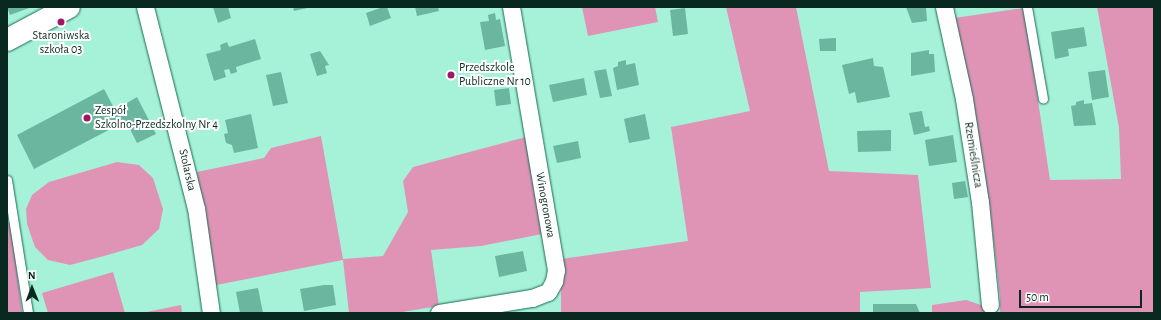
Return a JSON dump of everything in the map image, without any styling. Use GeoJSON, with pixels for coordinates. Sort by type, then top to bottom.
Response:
{"type":"FeatureCollection","features":[{"type":"Feature","properties":{"kind":"street"},"geometry":{"type":"LineString","coordinates":[[7,40],[69,7]]}},
{"type":"Feature","properties":{"kind":"street","name":"Stolarska"},"geometry":{"type":"LineString","coordinates":[[145,7],[196,208],[211,313]]}},
{"type":"Feature","properties":{"kind":"street","name":"Winogronowa"},"geometry":{"type":"LineString","coordinates":[[439,313],[532,298],[548,292],[554,281],[556,270],[511,7]]}},
{"type":"Feature","properties":{"kind":"street","name":"Rzemieślnicza"},"geometry":{"type":"LineString","coordinates":[[944,7],[966,114],[980,202],[990,305]]}},
{"type":"Feature","properties":{"kind":"lane"},"geometry":{"type":"LineString","coordinates":[[1027,7],[1043,99]]}},
{"type":"Feature","properties":{"kind":"lane"},"geometry":{"type":"LineString","coordinates":[[7,180],[28,313]]}},
{"type":"Feature","properties":{"kind":"shaded area"},"geometry":{"type":"Polygon","coordinates":[[[582,7],[655,7],[658,22],[588,36],[582,7]]]}},
{"type":"Feature","properties":{"kind":"shaded area"},"geometry":{"type":"Polygon","coordinates":[[[726,7],[796,7],[829,171],[918,175],[931,288],[860,292],[860,313],[561,313],[561,259],[688,241],[671,127],[750,111],[726,7]]]}},
{"type":"Feature","properties":{"kind":"shaded area"},"geometry":{"type":"Polygon","coordinates":[[[1097,7],[1154,7],[1154,313],[1000,313],[1000,297],[991,218],[975,116],[954,18],[1024,8],[1050,180],[1121,179],[1119,128],[1097,7]]]}},
{"type":"Feature","properties":{"kind":"shaded area"},"geometry":{"type":"Polygon","coordinates":[[[321,136],[343,259],[383,256],[408,212],[403,181],[413,167],[530,136],[547,233],[481,246],[431,250],[439,306],[396,313],[349,313],[343,260],[216,285],[197,172],[264,158],[271,148],[321,136]]]}},
{"type":"Feature","properties":{"kind":"shaded area"},"geometry":{"type":"Polygon","coordinates":[[[117,162],[139,165],[153,178],[163,209],[159,229],[142,245],[104,256],[70,265],[48,260],[35,247],[27,224],[26,209],[32,195],[49,182],[117,162]]]}},
{"type":"Feature","properties":{"kind":"shaded area"},"geometry":{"type":"Polygon","coordinates":[[[11,222],[22,313],[7,313],[7,223],[11,222]]]}},
{"type":"Feature","properties":{"kind":"shaded area"},"geometry":{"type":"Polygon","coordinates":[[[113,272],[125,313],[48,313],[42,293],[113,272]]]}},
{"type":"Feature","properties":{"kind":"shaded area"},"geometry":{"type":"Polygon","coordinates":[[[966,300],[984,306],[984,313],[932,313],[932,305],[966,300]]]}},
{"type":"Feature","properties":{"kind":"shaded area"},"geometry":{"type":"Polygon","coordinates":[[[181,305],[182,313],[142,313],[181,305]]]}},
{"type":"Feature","properties":{"kind":"building"},"geometry":{"type":"Polygon","coordinates":[[[7,7],[32,7],[10,15],[7,7]]]}},
{"type":"Feature","properties":{"kind":"building"},"geometry":{"type":"Polygon","coordinates":[[[213,7],[228,7],[231,18],[218,23],[213,7]]]}},
{"type":"Feature","properties":{"kind":"building"},"geometry":{"type":"Polygon","coordinates":[[[293,7],[307,7],[307,8],[294,11],[293,7]]]}},
{"type":"Feature","properties":{"kind":"building"},"geometry":{"type":"Polygon","coordinates":[[[387,7],[391,18],[370,26],[366,13],[387,7]]]}},
{"type":"Feature","properties":{"kind":"building"},"geometry":{"type":"Polygon","coordinates":[[[415,7],[438,7],[439,11],[417,16],[415,7]]]}},
{"type":"Feature","properties":{"kind":"building"},"geometry":{"type":"Polygon","coordinates":[[[906,7],[926,7],[927,21],[912,23],[906,7]]]}},
{"type":"Feature","properties":{"kind":"building"},"geometry":{"type":"Polygon","coordinates":[[[685,8],[688,34],[673,36],[670,10],[685,8]]]}},
{"type":"Feature","properties":{"kind":"building"},"geometry":{"type":"Polygon","coordinates":[[[495,13],[496,20],[500,19],[505,46],[485,50],[480,22],[489,21],[488,15],[495,13]]]}},
{"type":"Feature","properties":{"kind":"building"},"geometry":{"type":"Polygon","coordinates":[[[1084,27],[1087,46],[1068,49],[1069,56],[1055,59],[1051,32],[1084,27]]]}},
{"type":"Feature","properties":{"kind":"building"},"geometry":{"type":"Polygon","coordinates":[[[836,38],[836,51],[820,51],[819,39],[836,38]]]}},
{"type":"Feature","properties":{"kind":"building"},"geometry":{"type":"Polygon","coordinates":[[[255,39],[261,59],[236,67],[237,72],[231,74],[229,69],[224,70],[226,77],[214,81],[206,54],[221,50],[220,45],[227,42],[229,47],[255,39]]]}},
{"type":"Feature","properties":{"kind":"building"},"geometry":{"type":"Polygon","coordinates":[[[929,50],[929,54],[934,54],[935,72],[911,76],[911,53],[929,50]]]}},
{"type":"Feature","properties":{"kind":"building"},"geometry":{"type":"Polygon","coordinates":[[[320,51],[329,65],[325,66],[327,73],[317,76],[310,54],[320,51]]]}},
{"type":"Feature","properties":{"kind":"building"},"geometry":{"type":"Polygon","coordinates":[[[873,58],[874,66],[883,67],[890,97],[857,103],[855,92],[849,94],[842,65],[873,58]]]}},
{"type":"Feature","properties":{"kind":"building"},"geometry":{"type":"Polygon","coordinates":[[[626,60],[626,65],[635,63],[639,85],[617,90],[613,68],[618,66],[618,62],[626,60]]]}},
{"type":"Feature","properties":{"kind":"building"},"geometry":{"type":"Polygon","coordinates":[[[606,69],[612,96],[600,98],[594,71],[606,69]]]}},
{"type":"Feature","properties":{"kind":"building"},"geometry":{"type":"Polygon","coordinates":[[[1105,70],[1109,97],[1092,100],[1088,72],[1105,70]]]}},
{"type":"Feature","properties":{"kind":"building"},"geometry":{"type":"Polygon","coordinates":[[[281,72],[288,103],[273,106],[266,75],[281,72]]]}},
{"type":"Feature","properties":{"kind":"building"},"geometry":{"type":"Polygon","coordinates":[[[584,78],[587,95],[553,102],[549,85],[584,78]]]}},
{"type":"Feature","properties":{"kind":"building"},"geometry":{"type":"Polygon","coordinates":[[[509,88],[511,104],[496,106],[494,90],[509,88]]]}},
{"type":"Feature","properties":{"kind":"building"},"geometry":{"type":"Polygon","coordinates":[[[104,89],[115,110],[137,97],[156,134],[137,143],[126,121],[34,169],[17,135],[104,89]]]}},
{"type":"Feature","properties":{"kind":"building"},"geometry":{"type":"Polygon","coordinates":[[[1084,100],[1084,104],[1092,103],[1096,125],[1074,126],[1071,106],[1076,105],[1076,102],[1084,100]]]}},
{"type":"Feature","properties":{"kind":"building"},"geometry":{"type":"Polygon","coordinates":[[[922,111],[925,127],[929,126],[930,131],[914,135],[909,113],[922,111]]]}},
{"type":"Feature","properties":{"kind":"building"},"geometry":{"type":"Polygon","coordinates":[[[251,114],[258,148],[234,153],[232,145],[226,143],[224,134],[228,133],[225,120],[251,114]]]}},
{"type":"Feature","properties":{"kind":"building"},"geometry":{"type":"Polygon","coordinates":[[[645,114],[650,139],[629,143],[624,119],[645,114]]]}},
{"type":"Feature","properties":{"kind":"building"},"geometry":{"type":"Polygon","coordinates":[[[891,130],[891,151],[858,152],[857,131],[891,130]]]}},
{"type":"Feature","properties":{"kind":"building"},"geometry":{"type":"Polygon","coordinates":[[[953,135],[957,162],[929,166],[925,140],[953,135]]]}},
{"type":"Feature","properties":{"kind":"building"},"geometry":{"type":"Polygon","coordinates":[[[578,141],[581,158],[557,163],[553,146],[578,141]]]}},
{"type":"Feature","properties":{"kind":"building"},"geometry":{"type":"Polygon","coordinates":[[[965,181],[968,197],[954,199],[952,183],[965,181]]]}},
{"type":"Feature","properties":{"kind":"building"},"geometry":{"type":"Polygon","coordinates":[[[523,251],[527,271],[499,277],[495,256],[523,251]]]}},
{"type":"Feature","properties":{"kind":"building"},"geometry":{"type":"Polygon","coordinates":[[[333,285],[336,305],[304,311],[300,289],[333,285]]]}},
{"type":"Feature","properties":{"kind":"building"},"geometry":{"type":"Polygon","coordinates":[[[258,288],[263,313],[240,313],[236,292],[258,288]]]}},
{"type":"Feature","properties":{"kind":"building"},"geometry":{"type":"Polygon","coordinates":[[[873,304],[916,304],[920,313],[873,313],[873,304]]]}},
{"type":"Feature","properties":{"kind":"place","name":"Staroniwska szkoła 03"},"geometry":{"type":"Point","coordinates":[61,22]}},
{"type":"Feature","properties":{"kind":"place","name":"Przedszkole Publiczne Nr 10"},"geometry":{"type":"Point","coordinates":[451,75]}},
{"type":"Feature","properties":{"kind":"place","name":"Zespół Szkolno-Przedszkolny Nr 4"},"geometry":{"type":"Point","coordinates":[87,118]}}]}
